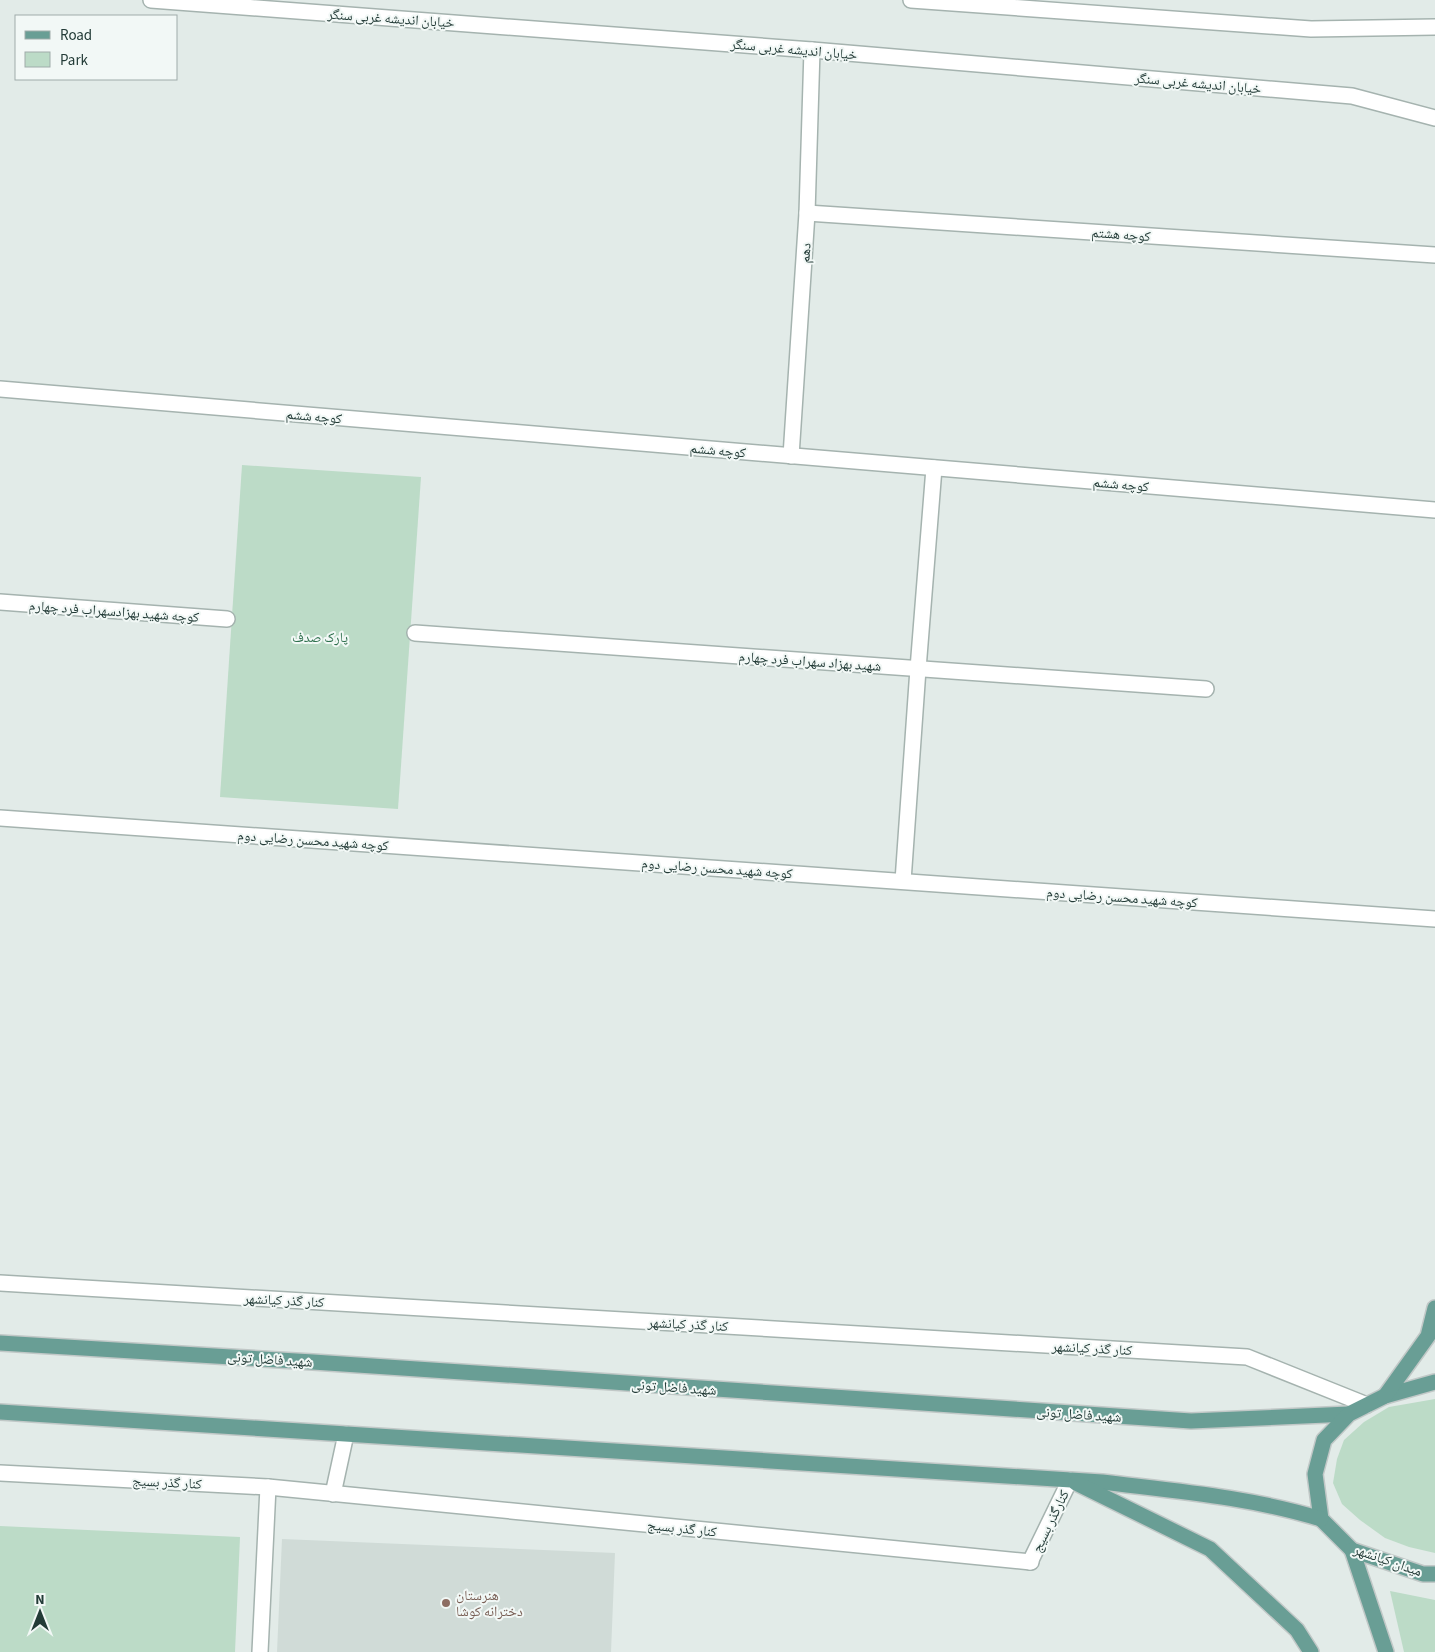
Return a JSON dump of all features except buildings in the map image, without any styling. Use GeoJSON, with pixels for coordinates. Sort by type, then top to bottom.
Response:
{"type":"FeatureCollection","features":[{"type":"Feature","properties":{"kind":"main road"},"geometry":{"type":"LineString","coordinates":[[1386,1396],[1428,1336],[1435,1308]]}},
{"type":"Feature","properties":{"kind":"main road","name":"شهید فاضل تونی"},"geometry":{"type":"LineString","coordinates":[[0,1343],[1191,1421],[1349,1414]]}},
{"type":"Feature","properties":{"kind":"main road"},"geometry":{"type":"LineString","coordinates":[[0,1412],[1070,1480],[1194,1493],[1287,1508],[1321,1519],[1315,1474],[1324,1440],[1349,1414],[1386,1396],[1435,1382]]}},
{"type":"Feature","properties":{"kind":"main road"},"geometry":{"type":"LineString","coordinates":[[1070,1480],[1210,1549],[1297,1630],[1311,1652]]}},
{"type":"Feature","properties":{"kind":"main road","name":"میدان کیانشهر"},"geometry":{"type":"LineString","coordinates":[[1321,1519],[1352,1550],[1423,1574],[1435,1574]]}},
{"type":"Feature","properties":{"kind":"main road"},"geometry":{"type":"LineString","coordinates":[[1352,1550],[1386,1652]]}},
{"type":"Feature","properties":{"kind":"street","name":"خیابان اندیشه غربی سنگر"},"geometry":{"type":"LineString","coordinates":[[151,0],[812,50],[1352,96],[1435,118]]}},
{"type":"Feature","properties":{"kind":"street"},"geometry":{"type":"LineString","coordinates":[[911,0],[1054,5],[1311,29],[1435,27]]}},
{"type":"Feature","properties":{"kind":"street","name":"دهم"},"geometry":{"type":"LineString","coordinates":[[791,456],[807,213],[812,50]]}},
{"type":"Feature","properties":{"kind":"street","name":"کوچه هشتم"},"geometry":{"type":"LineString","coordinates":[[807,213],[1435,254]]}},
{"type":"Feature","properties":{"kind":"street","name":"کوچه ششم"},"geometry":{"type":"LineString","coordinates":[[0,389],[1435,510]]}},
{"type":"Feature","properties":{"kind":"street"},"geometry":{"type":"LineString","coordinates":[[903,881],[934,468]]}},
{"type":"Feature","properties":{"kind":"street","name":"کوچه شهید بهزادسهراب فرد چهارم"},"geometry":{"type":"LineString","coordinates":[[0,602],[227,619]]}},
{"type":"Feature","properties":{"kind":"street","name":"شهید بهزاد سهراب فرد چهارم"},"geometry":{"type":"LineString","coordinates":[[415,633],[1206,689]]}},
{"type":"Feature","properties":{"kind":"street","name":"کوچه شهید محسن رضایی دوم"},"geometry":{"type":"LineString","coordinates":[[0,818],[1435,918]]}},
{"type":"Feature","properties":{"kind":"street","name":"کنار گذر کیانشهر"},"geometry":{"type":"LineString","coordinates":[[0,1283],[1247,1357],[1367,1406]]}},
{"type":"Feature","properties":{"kind":"street"},"geometry":{"type":"LineString","coordinates":[[333,1494],[346,1434]]}},
{"type":"Feature","properties":{"kind":"street","name":"کنار گذر بسیج"},"geometry":{"type":"LineString","coordinates":[[0,1473],[268,1488],[1031,1562]]}},
{"type":"Feature","properties":{"kind":"street","name":"کنارگذر بسیج"},"geometry":{"type":"LineString","coordinates":[[1031,1562],[1070,1480]]}},
{"type":"Feature","properties":{"kind":"street"},"geometry":{"type":"LineString","coordinates":[[260,1652],[268,1488]]}},
{"type":"Feature","properties":{"kind":"shaded area","name":"هنرستان دخترانه کوشا"},"geometry":{"type":"Polygon","coordinates":[[[282,1539],[615,1553],[611,1652],[277,1652],[282,1539]]]}},
{"type":"Feature","properties":{"kind":"green space","name":"پارک صدف"},"geometry":{"type":"Polygon","coordinates":[[[242,465],[421,477],[398,809],[220,797],[242,465]]]}},
{"type":"Feature","properties":{"kind":"green space"},"geometry":{"type":"Polygon","coordinates":[[[1435,1399],[1435,1553],[1409,1547],[1385,1538],[1342,1504],[1333,1483],[1337,1459],[1344,1440],[1364,1422],[1389,1407],[1435,1399]]]}},
{"type":"Feature","properties":{"kind":"green space"},"geometry":{"type":"Polygon","coordinates":[[[0,1526],[240,1537],[235,1652],[0,1652],[0,1526]]]}},
{"type":"Feature","properties":{"kind":"green space"},"geometry":{"type":"Polygon","coordinates":[[[1390,1591],[1435,1600],[1435,1652],[1404,1652],[1390,1591]]]}},
{"type":"Feature","properties":{"kind":"place","name":"هنرستان دخترانه کوشا"},"geometry":{"type":"Point","coordinates":[446,1603]}}]}
